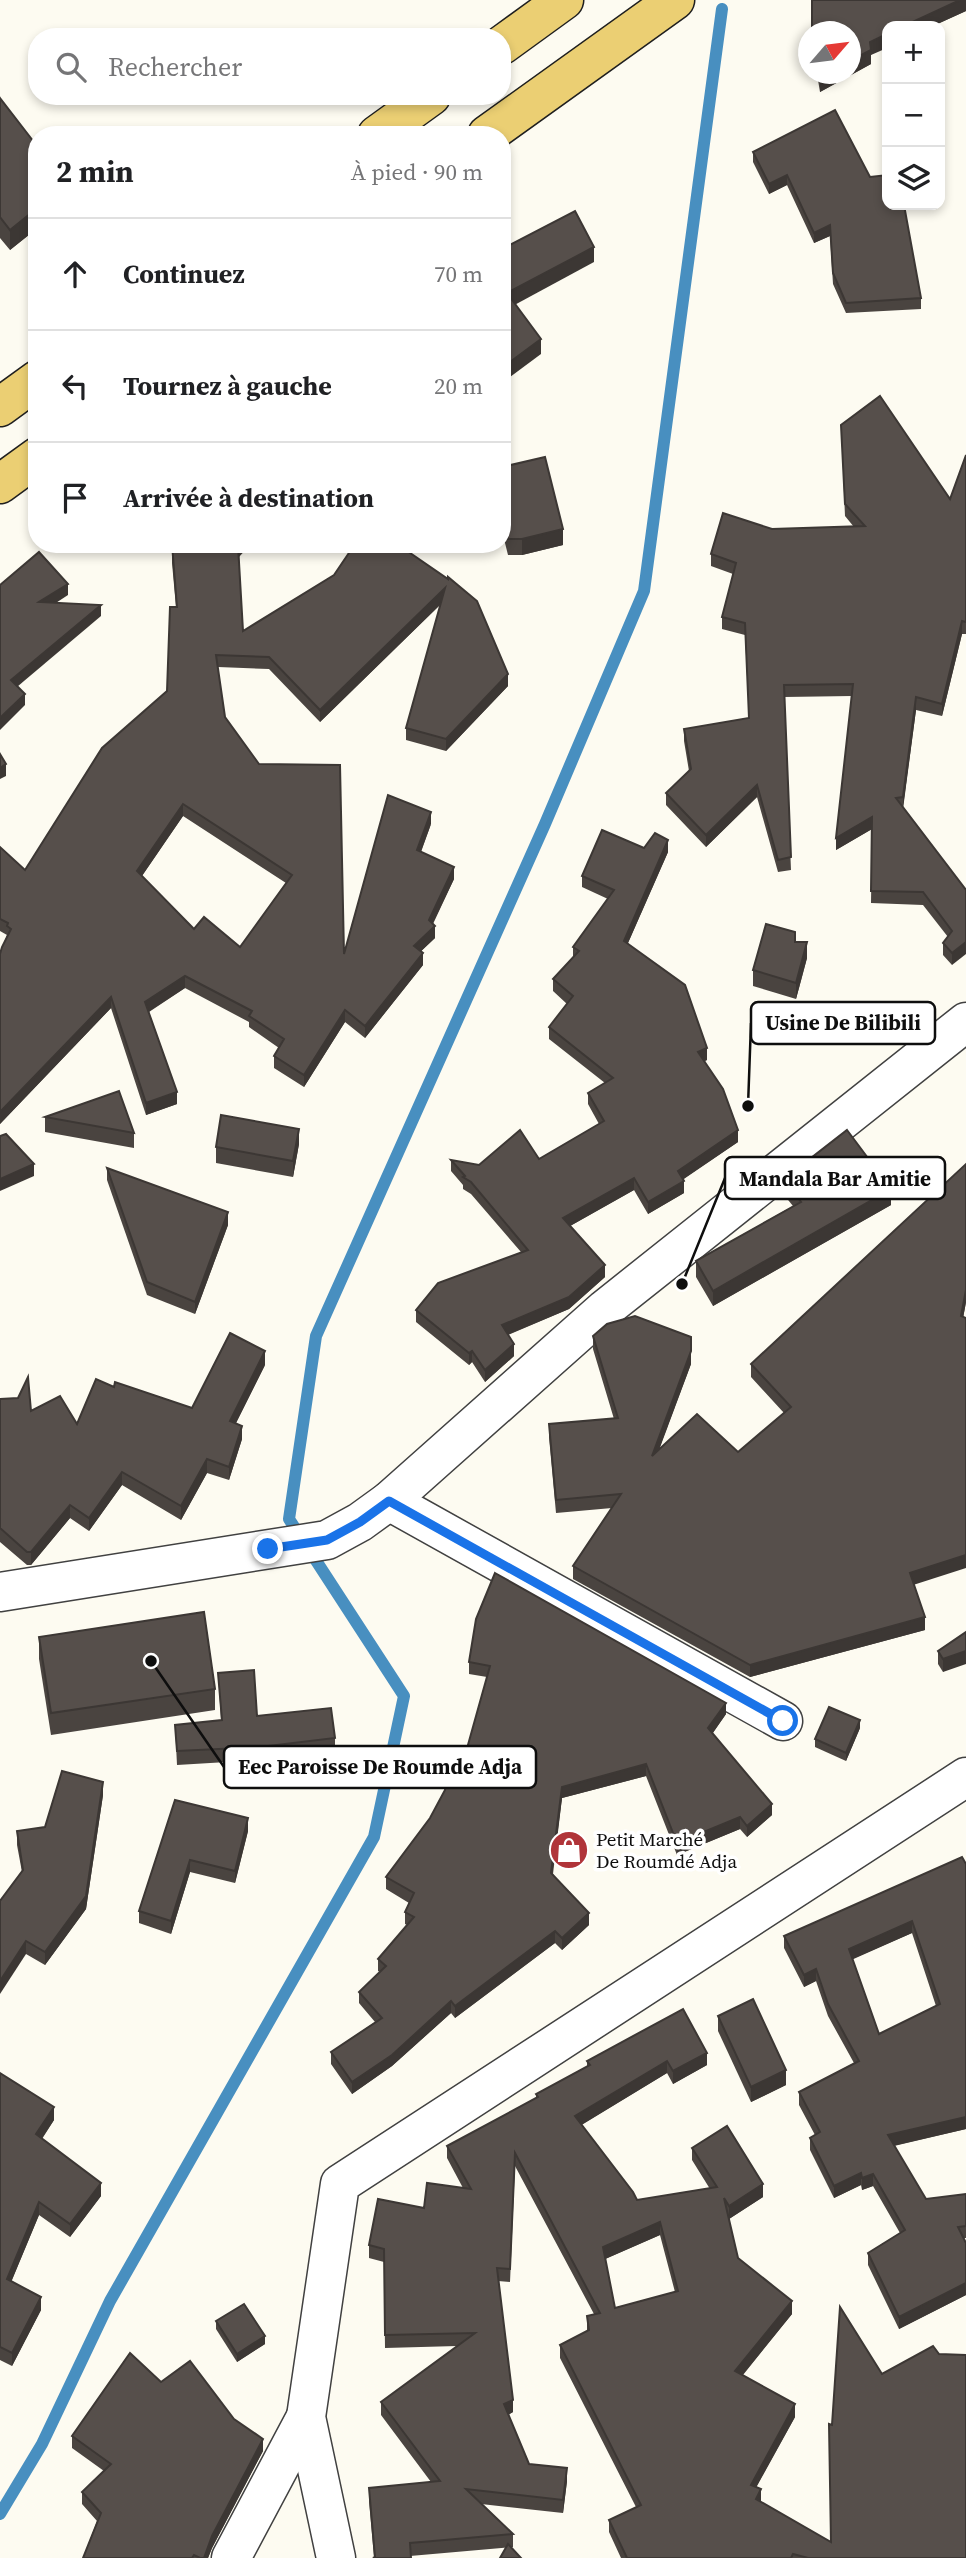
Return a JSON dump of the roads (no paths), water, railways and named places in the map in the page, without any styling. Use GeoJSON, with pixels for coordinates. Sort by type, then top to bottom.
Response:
{"type":"FeatureCollection","features":[{"type":"Feature","properties":{"kind":"main road"},"geometry":{"type":"LineString","coordinates":[[511,39],[565,0]]}},
{"type":"Feature","properties":{"kind":"main road"},"geometry":{"type":"LineString","coordinates":[[500,126],[675,0]]}},
{"type":"Feature","properties":{"kind":"main road"},"geometry":{"type":"LineString","coordinates":[[389,126],[419,105]]}},
{"type":"Feature","properties":{"kind":"main road"},"geometry":{"type":"LineString","coordinates":[[0,407],[28,387]]}},
{"type":"Feature","properties":{"kind":"main road"},"geometry":{"type":"LineString","coordinates":[[0,484],[28,464]]}},
{"type":"Feature","properties":{"kind":"street"},"geometry":{"type":"LineString","coordinates":[[0,1592],[327,1540],[360,1522],[389,1501],[604,1309],[966,1022]]}},
{"type":"Feature","properties":{"kind":"street"},"geometry":{"type":"LineString","coordinates":[[389,1501],[783,1721]]}},
{"type":"Feature","properties":{"kind":"street"},"geometry":{"type":"LineString","coordinates":[[231,2558],[306,2417],[340,2184],[964,1784]]}},
{"type":"Feature","properties":{"kind":"street"},"geometry":{"type":"LineString","coordinates":[[306,2417],[336,2558]]}},
{"type":"Feature","properties":{"kind":"waterway"},"geometry":{"type":"LineString","coordinates":[[0,2514],[42,2444],[110,2301],[374,1837],[404,1696],[289,1519],[316,1336],[545,824],[644,591],[722,9]]}},
{"type":"Feature","properties":{"kind":"place","name":"Usine De Bilibili"},"geometry":{"type":"Point","coordinates":[748,1106]}},
{"type":"Feature","properties":{"kind":"place","name":"Mandala Bar Amitie"},"geometry":{"type":"Point","coordinates":[682,1284]}},
{"type":"Feature","properties":{"kind":"place","name":"Eec Paroisse De Roumde Adja"},"geometry":{"type":"Point","coordinates":[151,1661]}},
{"type":"Feature","properties":{"kind":"place","name":"Petit Marché De Roumdé Adja"},"geometry":{"type":"Point","coordinates":[569,1850]}}]}
